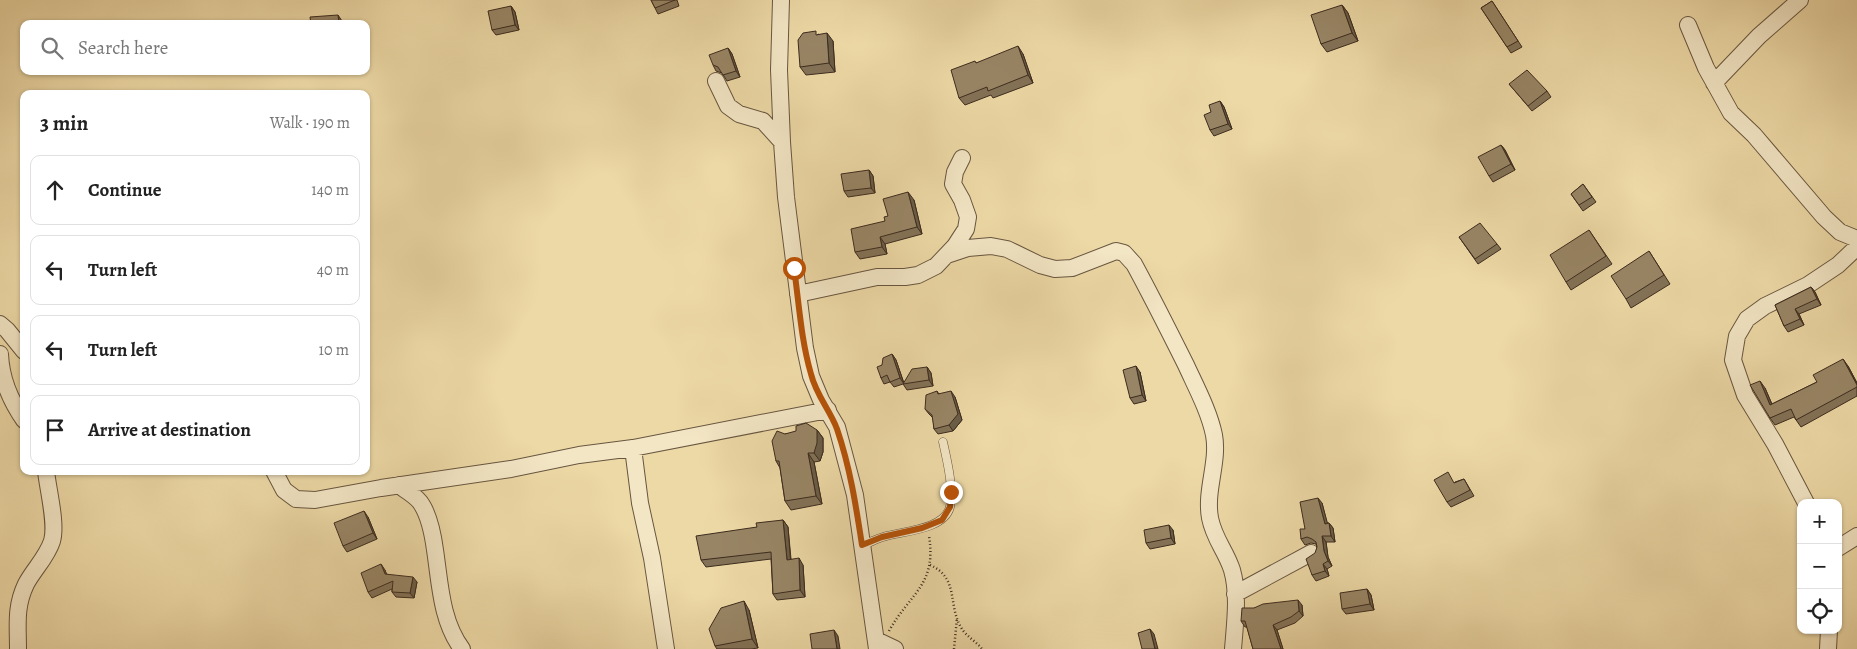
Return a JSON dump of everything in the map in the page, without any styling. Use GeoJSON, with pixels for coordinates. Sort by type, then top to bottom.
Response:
{"type":"FeatureCollection","features":[{"type":"Feature","properties":{"kind":"street"},"geometry":{"type":"LineString","coordinates":[[781,0],[779,70],[782,142],[786,197],[805,348],[811,376],[821,400],[836,427],[846,457],[883,645]]}},
{"type":"Feature","properties":{"kind":"street"},"geometry":{"type":"LineString","coordinates":[[1714,83],[1759,36],[1800,0]]}},
{"type":"Feature","properties":{"kind":"street"},"geometry":{"type":"LineString","coordinates":[[1688,25],[1714,83],[1731,113],[1754,135],[1824,217],[1840,232],[1857,239]]}},
{"type":"Feature","properties":{"kind":"street"},"geometry":{"type":"LineString","coordinates":[[716,81],[728,106],[739,114],[763,121],[782,142]]}},
{"type":"Feature","properties":{"kind":"street"},"geometry":{"type":"LineString","coordinates":[[798,294],[877,277],[918,275],[936,266],[956,246],[966,228],[968,218],[962,200],[953,184],[955,172],[962,158]]}},
{"type":"Feature","properties":{"kind":"street"},"geometry":{"type":"LineString","coordinates":[[947,255],[968,248],[991,246],[1007,249],[1040,266],[1055,269],[1072,268],[1116,251],[1124,253],[1129,257],[1158,307],[1196,386],[1213,433],[1215,449],[1210,482],[1210,517],[1216,539],[1232,570],[1235,594],[1233,649]]}},
{"type":"Feature","properties":{"kind":"street"},"geometry":{"type":"LineString","coordinates":[[1804,499],[1775,444],[1745,395],[1733,360],[1736,336],[1747,319],[1765,306],[1808,285],[1838,265],[1857,247]]}},
{"type":"Feature","properties":{"kind":"street"},"geometry":{"type":"LineString","coordinates":[[0,324],[20,346]]}},
{"type":"Feature","properties":{"kind":"street"},"geometry":{"type":"LineString","coordinates":[[0,354],[7,392],[20,413]]}},
{"type":"Feature","properties":{"kind":"street"},"geometry":{"type":"LineString","coordinates":[[276,475],[284,490],[296,499],[315,500],[512,469],[580,455],[633,448],[828,410]]}},
{"type":"Feature","properties":{"kind":"street"},"geometry":{"type":"LineString","coordinates":[[633,448],[640,503],[652,558],[666,649]]}},
{"type":"Feature","properties":{"kind":"street"},"geometry":{"type":"LineString","coordinates":[[18,649],[18,606],[26,585],[47,552],[54,529],[47,475]]}},
{"type":"Feature","properties":{"kind":"street"},"geometry":{"type":"LineString","coordinates":[[399,486],[415,496],[423,506],[432,530],[445,615],[454,638],[462,649]]}},
{"type":"Feature","properties":{"kind":"street"},"geometry":{"type":"LineString","coordinates":[[1842,545],[1857,536]]}},
{"type":"Feature","properties":{"kind":"street"},"geometry":{"type":"LineString","coordinates":[[1235,594],[1311,553]]}},
{"type":"Feature","properties":{"kind":"street"},"geometry":{"type":"LineString","coordinates":[[1828,649],[1829,634]]}},
{"type":"Feature","properties":{"kind":"lane"},"geometry":{"type":"LineString","coordinates":[[862,545],[882,537],[927,526],[942,520],[950,507],[951,492],[943,442]]}},
{"type":"Feature","properties":{"kind":"path"},"geometry":{"type":"LineString","coordinates":[[883,645],[905,607],[921,588],[929,572],[932,553],[927,526]]}},
{"type":"Feature","properties":{"kind":"path"},"geometry":{"type":"LineString","coordinates":[[930,565],[938,568],[947,578],[962,630],[982,649]]}},
{"type":"Feature","properties":{"kind":"path"},"geometry":{"type":"LineString","coordinates":[[954,649],[958,617]]}},
{"type":"Feature","properties":{"kind":"building"},"geometry":{"type":"Polygon","coordinates":[[[651,0],[675,0],[655,8],[651,0]]]}},
{"type":"Feature","properties":{"kind":"building"},"geometry":{"type":"Polygon","coordinates":[[[1492,1],[1518,41],[1507,47],[1481,8],[1492,1]]]}},
{"type":"Feature","properties":{"kind":"building"},"geometry":{"type":"Polygon","coordinates":[[[1342,5],[1352,33],[1321,44],[1311,15],[1342,5]]]}},
{"type":"Feature","properties":{"kind":"building"},"geometry":{"type":"Polygon","coordinates":[[[511,6],[515,25],[492,30],[488,11],[511,6]]]}},
{"type":"Feature","properties":{"kind":"building"},"geometry":{"type":"Polygon","coordinates":[[[338,15],[339,20],[310,20],[310,17],[338,15]]]}},
{"type":"Feature","properties":{"kind":"building"},"geometry":{"type":"Polygon","coordinates":[[[816,31],[816,35],[827,33],[829,63],[800,67],[798,40],[803,33],[816,31]]]}},
{"type":"Feature","properties":{"kind":"building"},"geometry":{"type":"Polygon","coordinates":[[[1018,46],[1028,75],[988,91],[987,87],[959,98],[951,70],[975,61],[976,63],[1018,46]]]}},
{"type":"Feature","properties":{"kind":"building"},"geometry":{"type":"Polygon","coordinates":[[[728,48],[736,71],[723,75],[718,67],[713,65],[709,55],[728,48]]]}},
{"type":"Feature","properties":{"kind":"building"},"geometry":{"type":"Polygon","coordinates":[[[1527,70],[1547,91],[1528,106],[1509,84],[1527,70]]]}},
{"type":"Feature","properties":{"kind":"building"},"geometry":{"type":"Polygon","coordinates":[[[1220,101],[1228,124],[1210,130],[1204,115],[1211,112],[1209,105],[1220,101]]]}},
{"type":"Feature","properties":{"kind":"building"},"geometry":{"type":"Polygon","coordinates":[[[1501,145],[1511,164],[1489,176],[1478,157],[1501,145]]]}},
{"type":"Feature","properties":{"kind":"building"},"geometry":{"type":"Polygon","coordinates":[[[869,170],[871,188],[844,191],[841,174],[869,170]]]}},
{"type":"Feature","properties":{"kind":"building"},"geometry":{"type":"Polygon","coordinates":[[[1583,184],[1592,197],[1579,205],[1571,194],[1583,184]]]}},
{"type":"Feature","properties":{"kind":"building"},"geometry":{"type":"Polygon","coordinates":[[[908,192],[917,227],[880,237],[882,247],[855,252],[851,229],[885,221],[884,217],[888,216],[883,199],[908,192]]]}},
{"type":"Feature","properties":{"kind":"building"},"geometry":{"type":"Polygon","coordinates":[[[1480,223],[1497,244],[1475,259],[1459,237],[1480,223]]]}},
{"type":"Feature","properties":{"kind":"building"},"geometry":{"type":"Polygon","coordinates":[[[1589,230],[1606,256],[1566,282],[1550,255],[1589,230]]]}},
{"type":"Feature","properties":{"kind":"building"},"geometry":{"type":"Polygon","coordinates":[[[1649,251],[1664,275],[1626,299],[1611,276],[1649,251]]]}},
{"type":"Feature","properties":{"kind":"building"},"geometry":{"type":"Polygon","coordinates":[[[1811,287],[1817,299],[1795,309],[1800,319],[1784,326],[1775,305],[1811,287]]]}},
{"type":"Feature","properties":{"kind":"building"},"geometry":{"type":"Polygon","coordinates":[[[892,354],[900,378],[890,382],[887,375],[881,378],[877,367],[882,365],[883,358],[892,354]]]}},
{"type":"Feature","properties":{"kind":"building"},"geometry":{"type":"Polygon","coordinates":[[[1843,359],[1857,387],[1796,420],[1791,409],[1770,418],[1750,385],[1760,381],[1770,405],[1817,382],[1813,375],[1843,359]]]}},
{"type":"Feature","properties":{"kind":"building"},"geometry":{"type":"Polygon","coordinates":[[[1136,366],[1142,395],[1130,398],[1123,370],[1136,366]]]}},
{"type":"Feature","properties":{"kind":"building"},"geometry":{"type":"Polygon","coordinates":[[[927,367],[929,380],[903,384],[912,369],[927,367]]]}},
{"type":"Feature","properties":{"kind":"building"},"geometry":{"type":"Polygon","coordinates":[[[937,391],[938,394],[951,391],[958,414],[949,425],[934,429],[932,415],[925,409],[926,395],[937,391]]]}},
{"type":"Feature","properties":{"kind":"building"},"geometry":{"type":"Polygon","coordinates":[[[806,423],[817,430],[817,443],[814,453],[808,453],[816,496],[785,501],[779,461],[776,461],[772,441],[777,431],[785,434],[796,431],[796,426],[806,423]]]}},
{"type":"Feature","properties":{"kind":"building"},"geometry":{"type":"Polygon","coordinates":[[[1448,472],[1454,483],[1464,479],[1470,490],[1447,502],[1434,480],[1448,472]]]}},
{"type":"Feature","properties":{"kind":"building"},"geometry":{"type":"Polygon","coordinates":[[[1318,498],[1325,524],[1329,523],[1331,536],[1322,536],[1324,551],[1328,561],[1323,564],[1325,571],[1312,575],[1306,559],[1315,553],[1317,547],[1316,542],[1312,539],[1307,537],[1301,539],[1300,529],[1305,529],[1300,502],[1318,498]]]}},
{"type":"Feature","properties":{"kind":"building"},"geometry":{"type":"Polygon","coordinates":[[[364,511],[373,533],[343,546],[334,523],[364,511]]]}},
{"type":"Feature","properties":{"kind":"building"},"geometry":{"type":"Polygon","coordinates":[[[783,520],[787,560],[799,558],[800,590],[773,594],[771,552],[701,560],[696,536],[757,527],[756,523],[783,520]]]}},
{"type":"Feature","properties":{"kind":"building"},"geometry":{"type":"Polygon","coordinates":[[[1169,525],[1171,538],[1146,543],[1144,530],[1169,525]]]}},
{"type":"Feature","properties":{"kind":"building"},"geometry":{"type":"Polygon","coordinates":[[[381,564],[385,574],[413,577],[410,593],[392,592],[393,581],[368,592],[361,573],[381,564]]]}},
{"type":"Feature","properties":{"kind":"building"},"geometry":{"type":"Polygon","coordinates":[[[1367,589],[1370,604],[1342,609],[1340,593],[1367,589]]]}},
{"type":"Feature","properties":{"kind":"building"},"geometry":{"type":"Polygon","coordinates":[[[1298,600],[1299,611],[1273,625],[1281,649],[1253,649],[1245,621],[1241,621],[1242,608],[1254,608],[1263,604],[1298,600]]]}},
{"type":"Feature","properties":{"kind":"building"},"geometry":{"type":"Polygon","coordinates":[[[744,601],[752,639],[715,646],[709,629],[721,608],[744,601]]]}},
{"type":"Feature","properties":{"kind":"building"},"geometry":{"type":"Polygon","coordinates":[[[1150,629],[1155,649],[1142,649],[1138,633],[1150,629]]]}},
{"type":"Feature","properties":{"kind":"building"},"geometry":{"type":"Polygon","coordinates":[[[834,630],[837,649],[812,649],[810,634],[834,630]]]}},
{"type":"Feature","properties":{"kind":"route"},"geometry":{"type":"LineString","coordinates":[[794,268],[805,348],[811,376],[821,400],[836,427],[846,457],[855,495],[862,545],[882,537],[922,528],[942,520],[950,507],[951,492]]}}]}
